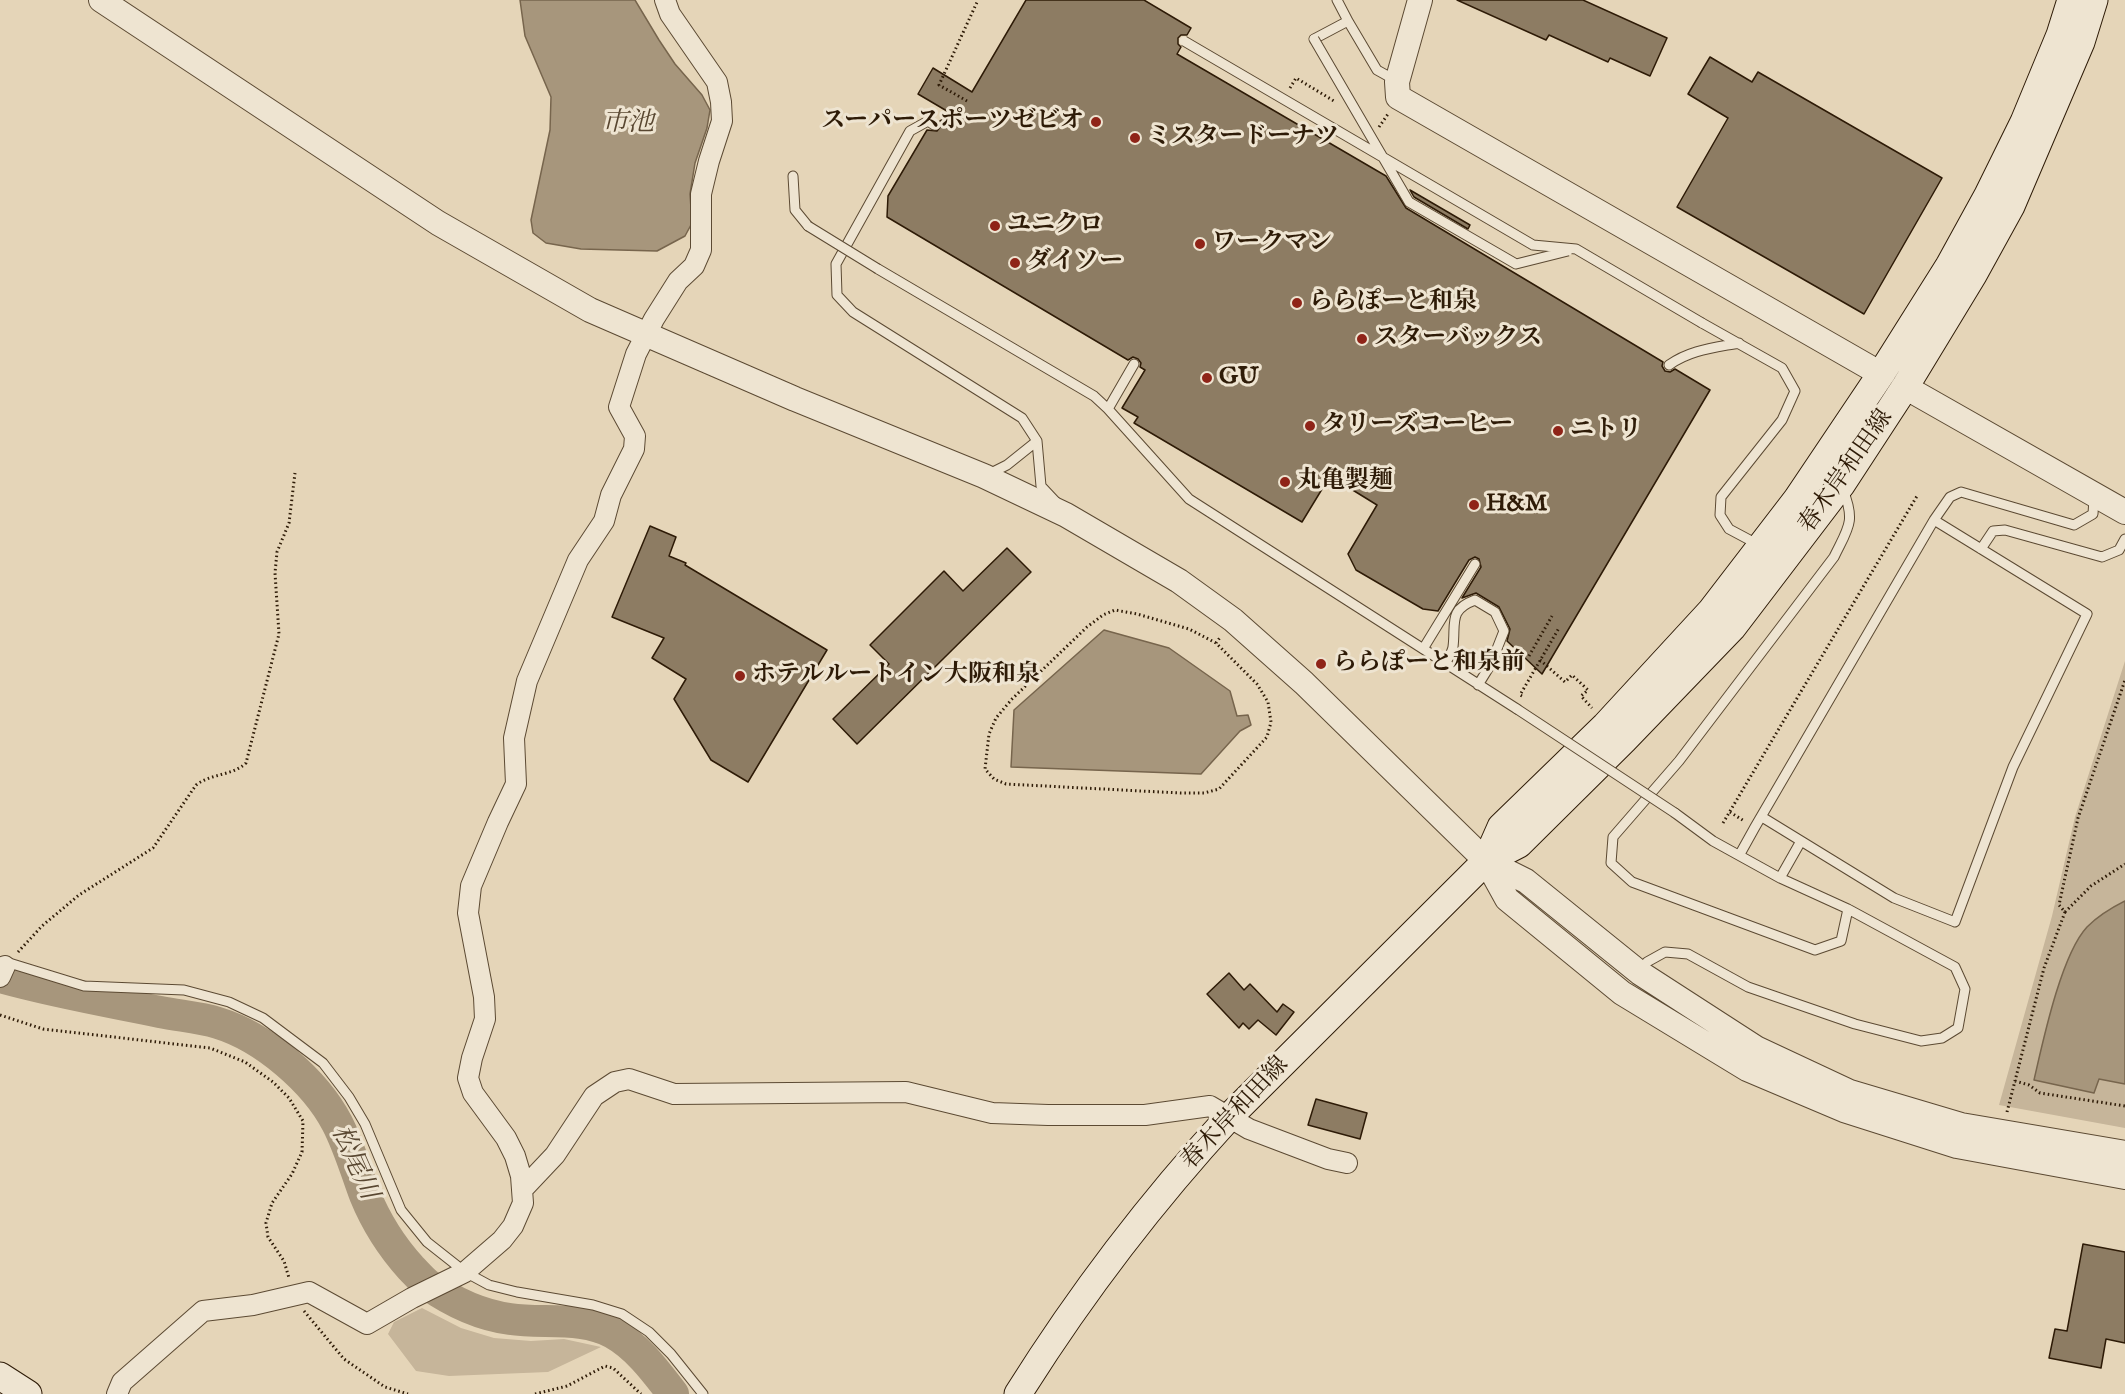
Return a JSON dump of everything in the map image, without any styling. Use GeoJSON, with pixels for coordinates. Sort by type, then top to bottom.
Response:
{"type":"FeatureCollection","features":[{"type":"Feature","properties":{"kind":"main road","name":"春木岸和田線"},"geometry":{"type":"LineString","coordinates":[[1486,861],[1501,827],[1613,718],[1711,610],[1797,499],[1881,374],[1949,266],[1988,195],[2024,122],[2060,35],[2071,0]]}},
{"type":"Feature","properties":{"kind":"main road","name":"春木岸和田線"},"geometry":{"type":"LineString","coordinates":[[1018,1394],[1113,1256],[1230,1116],[1486,861],[1519,844],[1732,628],[1841,485],[1905,387],[1973,275],[2011,206],[2081,42],[2094,0]]}},
{"type":"Feature","properties":{"kind":"main road"},"geometry":{"type":"LineString","coordinates":[[0,1376],[28,1394]]}},
{"type":"Feature","properties":{"kind":"street"},"geometry":{"type":"LineString","coordinates":[[101,0],[438,223],[590,310],[984,476],[1066,515],[1179,581],[1233,620],[1304,683],[1486,861],[1508,899],[1622,993],[1748,1068],[1844,1110],[1957,1146],[2125,1177]]}},
{"type":"Feature","properties":{"kind":"street"},"geometry":{"type":"LineString","coordinates":[[117,1394],[122,1382],[203,1311],[253,1305],[309,1292],[367,1324],[412,1298],[465,1272],[502,1240],[513,1226],[522,1203],[521,1176],[515,1156],[506,1137],[473,1093],[468,1078],[485,1019],[484,997],[468,913],[471,886],[516,784],[514,738],[527,681],[578,560],[604,521],[611,495],[634,449],[635,436],[619,407],[636,354],[678,281],[694,266],[701,250],[701,194],[722,122],[721,102],[717,82],[670,14],[665,0]]}},
{"type":"Feature","properties":{"kind":"street"},"geometry":{"type":"LineString","coordinates":[[1420,0],[1397,82],[1398,97],[1881,374]]}},
{"type":"Feature","properties":{"kind":"street"},"geometry":{"type":"LineString","coordinates":[[1905,387],[2125,512]]}},
{"type":"Feature","properties":{"kind":"street"},"geometry":{"type":"LineString","coordinates":[[1486,861],[1526,881],[1640,973],[1756,1048],[1850,1092],[1961,1125],[2125,1153]]}},
{"type":"Feature","properties":{"kind":"street"},"geometry":{"type":"LineString","coordinates":[[522,1190],[555,1155],[594,1096],[615,1082],[629,1079],[674,1094],[906,1092],[992,1113],[1048,1116],[1145,1115],[1210,1106],[1249,1128],[1347,1163]]}},
{"type":"Feature","properties":{"kind":"lane"},"geometry":{"type":"LineString","coordinates":[[1337,0],[1377,70],[1397,82]]}},
{"type":"Feature","properties":{"kind":"lane"},"geometry":{"type":"LineString","coordinates":[[1348,21],[1314,39],[1409,202],[1516,264],[1576,249]]}},
{"type":"Feature","properties":{"kind":"lane"},"geometry":{"type":"LineString","coordinates":[[1184,42],[1533,245],[1576,249],[1782,368],[1795,391],[1782,420],[1722,497],[1720,515],[1729,529],[1761,546]]}},
{"type":"Feature","properties":{"kind":"lane"},"geometry":{"type":"LineString","coordinates":[[934,125],[928,121],[910,131],[836,264],[837,295],[853,312],[1022,418],[1037,441],[1041,486],[1066,515]]}},
{"type":"Feature","properties":{"kind":"lane"},"geometry":{"type":"LineString","coordinates":[[793,176],[795,210],[808,226],[1094,396],[1189,499],[1517,709],[1675,813],[1713,841],[1780,878],[1848,909],[1955,967],[1965,989],[1958,1028],[1942,1038],[1922,1041],[1855,1024],[1748,987],[1688,954],[1665,951],[1647,962],[1640,973]]}},
{"type":"Feature","properties":{"kind":"lane"},"geometry":{"type":"LineString","coordinates":[[1669,365],[1681,356],[1698,350],[1738,343]]}},
{"type":"Feature","properties":{"kind":"lane"},"geometry":{"type":"LineString","coordinates":[[1108,409],[1134,364]]}},
{"type":"Feature","properties":{"kind":"lane"},"geometry":{"type":"LineString","coordinates":[[984,476],[1007,465],[1037,441]]}},
{"type":"Feature","properties":{"kind":"lane"},"geometry":{"type":"LineString","coordinates":[[1841,485],[1850,509],[1850,524],[1834,557],[1679,761],[1613,837],[1611,863],[1632,882],[1815,950],[1841,941],[1848,909]]}},
{"type":"Feature","properties":{"kind":"lane"},"geometry":{"type":"LineString","coordinates":[[1740,854],[1950,496],[1961,492],[2074,525],[2093,514],[2094,495]]}},
{"type":"Feature","properties":{"kind":"lane"},"geometry":{"type":"LineString","coordinates":[[1761,817],[1894,898],[1955,922],[2013,766],[2087,614],[1934,520]]}},
{"type":"Feature","properties":{"kind":"lane"},"geometry":{"type":"LineString","coordinates":[[1981,549],[1993,531],[2005,530],[2102,557],[2118,550],[2125,539]]}},
{"type":"Feature","properties":{"kind":"lane"},"geometry":{"type":"LineString","coordinates":[[1423,649],[1475,564]]}},
{"type":"Feature","properties":{"kind":"lane"},"geometry":{"type":"LineString","coordinates":[[1445,664],[1453,649],[1454,620],[1462,604],[1475,600],[1495,612],[1504,631],[1491,664],[1478,684]]}},
{"type":"Feature","properties":{"kind":"lane"},"geometry":{"type":"LineString","coordinates":[[1780,878],[1801,841]]}},
{"type":"Feature","properties":{"kind":"lane"},"geometry":{"type":"LineString","coordinates":[[3,966],[84,986],[184,990],[229,1002],[263,1018],[323,1063],[349,1096],[365,1124],[401,1210],[427,1242],[465,1272],[489,1285],[593,1305],[622,1314],[649,1332],[671,1354],[703,1394]]}},
{"type":"Feature","properties":{"kind":"path"},"geometry":{"type":"LineString","coordinates":[[967,101],[939,85],[978,0]]}},
{"type":"Feature","properties":{"kind":"path"},"geometry":{"type":"LineString","coordinates":[[3,966],[42,926],[80,896],[153,848],[196,785],[205,778],[238,771],[246,763],[279,634],[275,573],[277,552],[289,523],[295,473]]}},
{"type":"Feature","properties":{"kind":"path"},"geometry":{"type":"LineString","coordinates":[[1723,823],[1917,496]]}},
{"type":"Feature","properties":{"kind":"path"},"geometry":{"type":"LineString","coordinates":[[1115,610],[1137,614],[1189,629],[1216,643],[1257,684],[1268,702],[1271,722],[1267,737],[1219,789],[1204,793],[1180,793],[1006,784],[994,779],[985,769],[989,734],[996,718],[1020,691],[1087,627],[1103,615],[1115,610]]}},
{"type":"Feature","properties":{"kind":"path"},"geometry":{"type":"LineString","coordinates":[[1529,656],[1552,616]]}},
{"type":"Feature","properties":{"kind":"path"},"geometry":{"type":"LineString","coordinates":[[1216,643],[1233,620]]}},
{"type":"Feature","properties":{"kind":"path"},"geometry":{"type":"LineString","coordinates":[[1526,699],[1520,695],[1559,628]]}},
{"type":"Feature","properties":{"kind":"path"},"geometry":{"type":"LineString","coordinates":[[1540,660],[1565,682],[1572,675],[1588,690],[1581,696],[1596,712]]}},
{"type":"Feature","properties":{"kind":"path"},"geometry":{"type":"LineString","coordinates":[[2065,912],[2059,905],[2078,818],[2125,680]]}},
{"type":"Feature","properties":{"kind":"path"},"geometry":{"type":"LineString","coordinates":[[2006,1114],[2044,968],[2065,912],[2091,886],[2125,864]]}},
{"type":"Feature","properties":{"kind":"path"},"geometry":{"type":"LineString","coordinates":[[0,1015],[43,1029],[210,1048],[245,1062],[273,1082],[289,1098],[303,1121],[302,1152],[292,1174],[272,1203],[266,1223],[267,1237],[284,1261],[295,1295],[306,1314],[345,1359],[385,1387],[408,1394]]}},
{"type":"Feature","properties":{"kind":"path"},"geometry":{"type":"LineString","coordinates":[[2015,1081],[2029,1085],[2040,1093],[2125,1106]]}},
{"type":"Feature","properties":{"kind":"path"},"geometry":{"type":"LineString","coordinates":[[535,1394],[567,1386],[605,1366],[614,1368],[641,1394]]}},
{"type":"Feature","properties":{"kind":"shaded area"},"geometry":{"type":"Polygon","coordinates":[[[2125,661],[2125,1128],[1999,1105],[2052,916],[2075,817],[2125,661]]]}},
{"type":"Feature","properties":{"kind":"shaded area"},"geometry":{"type":"Polygon","coordinates":[[[422,1308],[461,1328],[494,1338],[531,1341],[564,1339],[601,1347],[548,1372],[449,1376],[416,1371],[388,1334],[394,1322],[422,1308]]]}},
{"type":"Feature","properties":{"kind":"water","name":"市池"},"geometry":{"type":"Polygon","coordinates":[[[520,0],[635,0],[675,64],[702,95],[710,110],[707,128],[695,163],[690,194],[692,223],[685,236],[657,251],[581,249],[546,243],[533,233],[531,220],[550,130],[551,97],[525,36],[520,0]]]}},
{"type":"Feature","properties":{"kind":"water"},"geometry":{"type":"Polygon","coordinates":[[[1104,630],[1169,648],[1230,691],[1237,716],[1248,715],[1251,725],[1240,731],[1201,774],[1011,767],[1014,710],[1104,630]]]}},
{"type":"Feature","properties":{"kind":"water"},"geometry":{"type":"Polygon","coordinates":[[[2125,901],[2125,1084],[2099,1079],[2094,1093],[2034,1080],[2054,999],[2069,957],[2087,927],[2110,909],[2125,901]]]}},
{"type":"Feature","properties":{"kind":"building","name":"ららぽーと和泉"},"geometry":{"type":"Polygon","coordinates":[[[1026,0],[1144,0],[1191,28],[1187,35],[1181,35],[1178,38],[1178,44],[1181,47],[1177,54],[1386,176],[1406,208],[1663,362],[1662,366],[1665,371],[1670,372],[1675,369],[1710,390],[1542,674],[1507,641],[1510,629],[1499,607],[1476,593],[1462,598],[1481,567],[1479,559],[1475,557],[1469,560],[1438,611],[1423,609],[1356,570],[1348,554],[1377,505],[1330,476],[1302,522],[1134,423],[1138,417],[1122,408],[1145,370],[1140,367],[1141,363],[1138,359],[1133,357],[1128,360],[887,217],[888,196],[927,130],[937,131],[941,126],[940,121],[952,114],[918,94],[933,68],[972,92],[1026,0]]]}},
{"type":"Feature","properties":{"kind":"building"},"geometry":{"type":"Polygon","coordinates":[[[1457,0],[1583,0],[1667,38],[1650,76],[1610,58],[1608,62],[1549,35],[1546,40],[1457,0]]]}},
{"type":"Feature","properties":{"kind":"building"},"geometry":{"type":"Polygon","coordinates":[[[1710,57],[1752,82],[1758,72],[1942,178],[1864,314],[1677,207],[1728,118],[1688,94],[1710,57]]]}},
{"type":"Feature","properties":{"kind":"building"},"geometry":{"type":"Polygon","coordinates":[[[1410,190],[1470,225],[1468,229],[1414,197],[1410,190]]]}},
{"type":"Feature","properties":{"kind":"building"},"geometry":{"type":"Polygon","coordinates":[[[650,526],[676,537],[669,556],[686,563],[685,565],[827,650],[748,782],[711,760],[674,699],[686,679],[652,658],[664,638],[612,617],[650,526]]]}},
{"type":"Feature","properties":{"kind":"building"},"geometry":{"type":"Polygon","coordinates":[[[1007,548],[1031,572],[857,744],[833,719],[889,664],[870,645],[944,571],[963,591],[1007,548]]]}},
{"type":"Feature","properties":{"kind":"building"},"geometry":{"type":"Polygon","coordinates":[[[1229,973],[1244,990],[1250,984],[1277,1012],[1283,1004],[1294,1012],[1276,1035],[1258,1020],[1249,1029],[1243,1023],[1239,1028],[1207,994],[1229,973]]]}},
{"type":"Feature","properties":{"kind":"building"},"geometry":{"type":"Polygon","coordinates":[[[1316,1099],[1367,1113],[1360,1139],[1308,1125],[1316,1099]]]}},
{"type":"Feature","properties":{"kind":"building"},"geometry":{"type":"Polygon","coordinates":[[[2083,1244],[2125,1252],[2125,1343],[2106,1339],[2101,1368],[2049,1358],[2055,1329],[2067,1331],[2083,1244]]]}},
{"type":"Feature","properties":{"kind":"waterway","name":"松尾川"},"geometry":{"type":"LineString","coordinates":[[0,977],[80,996],[211,1021],[253,1039],[287,1062],[327,1107],[337,1123],[369,1205],[379,1224],[404,1260],[427,1284],[477,1311],[499,1317],[575,1322],[613,1333],[638,1353],[673,1394]]}},
{"type":"Feature","properties":{"kind":"place","name":"スーパースポーツゼビオ"},"geometry":{"type":"Point","coordinates":[1096,122]}},
{"type":"Feature","properties":{"kind":"place","name":"ミスタードーナツ"},"geometry":{"type":"Point","coordinates":[1135,138]}},
{"type":"Feature","properties":{"kind":"place","name":"ユニクロ"},"geometry":{"type":"Point","coordinates":[995,226]}},
{"type":"Feature","properties":{"kind":"place","name":"ワークマン"},"geometry":{"type":"Point","coordinates":[1200,244]}},
{"type":"Feature","properties":{"kind":"place","name":"ダイソー"},"geometry":{"type":"Point","coordinates":[1015,263]}},
{"type":"Feature","properties":{"kind":"place","name":"ららぽーと和泉"},"geometry":{"type":"Point","coordinates":[1297,303]}},
{"type":"Feature","properties":{"kind":"place","name":"スターバックス"},"geometry":{"type":"Point","coordinates":[1362,339]}},
{"type":"Feature","properties":{"kind":"place","name":"GU"},"geometry":{"type":"Point","coordinates":[1207,378]}},
{"type":"Feature","properties":{"kind":"place","name":"タリーズコーヒー"},"geometry":{"type":"Point","coordinates":[1310,426]}},
{"type":"Feature","properties":{"kind":"place","name":"ニトリ"},"geometry":{"type":"Point","coordinates":[1558,431]}},
{"type":"Feature","properties":{"kind":"place","name":"丸亀製麺"},"geometry":{"type":"Point","coordinates":[1285,482]}},
{"type":"Feature","properties":{"kind":"place","name":"H&M"},"geometry":{"type":"Point","coordinates":[1474,505]}},
{"type":"Feature","properties":{"kind":"place","name":"ららぽーと和泉前"},"geometry":{"type":"Point","coordinates":[1321,664]}},
{"type":"Feature","properties":{"kind":"place","name":"ホテルルートイン大阪和泉"},"geometry":{"type":"Point","coordinates":[740,676]}}]}
